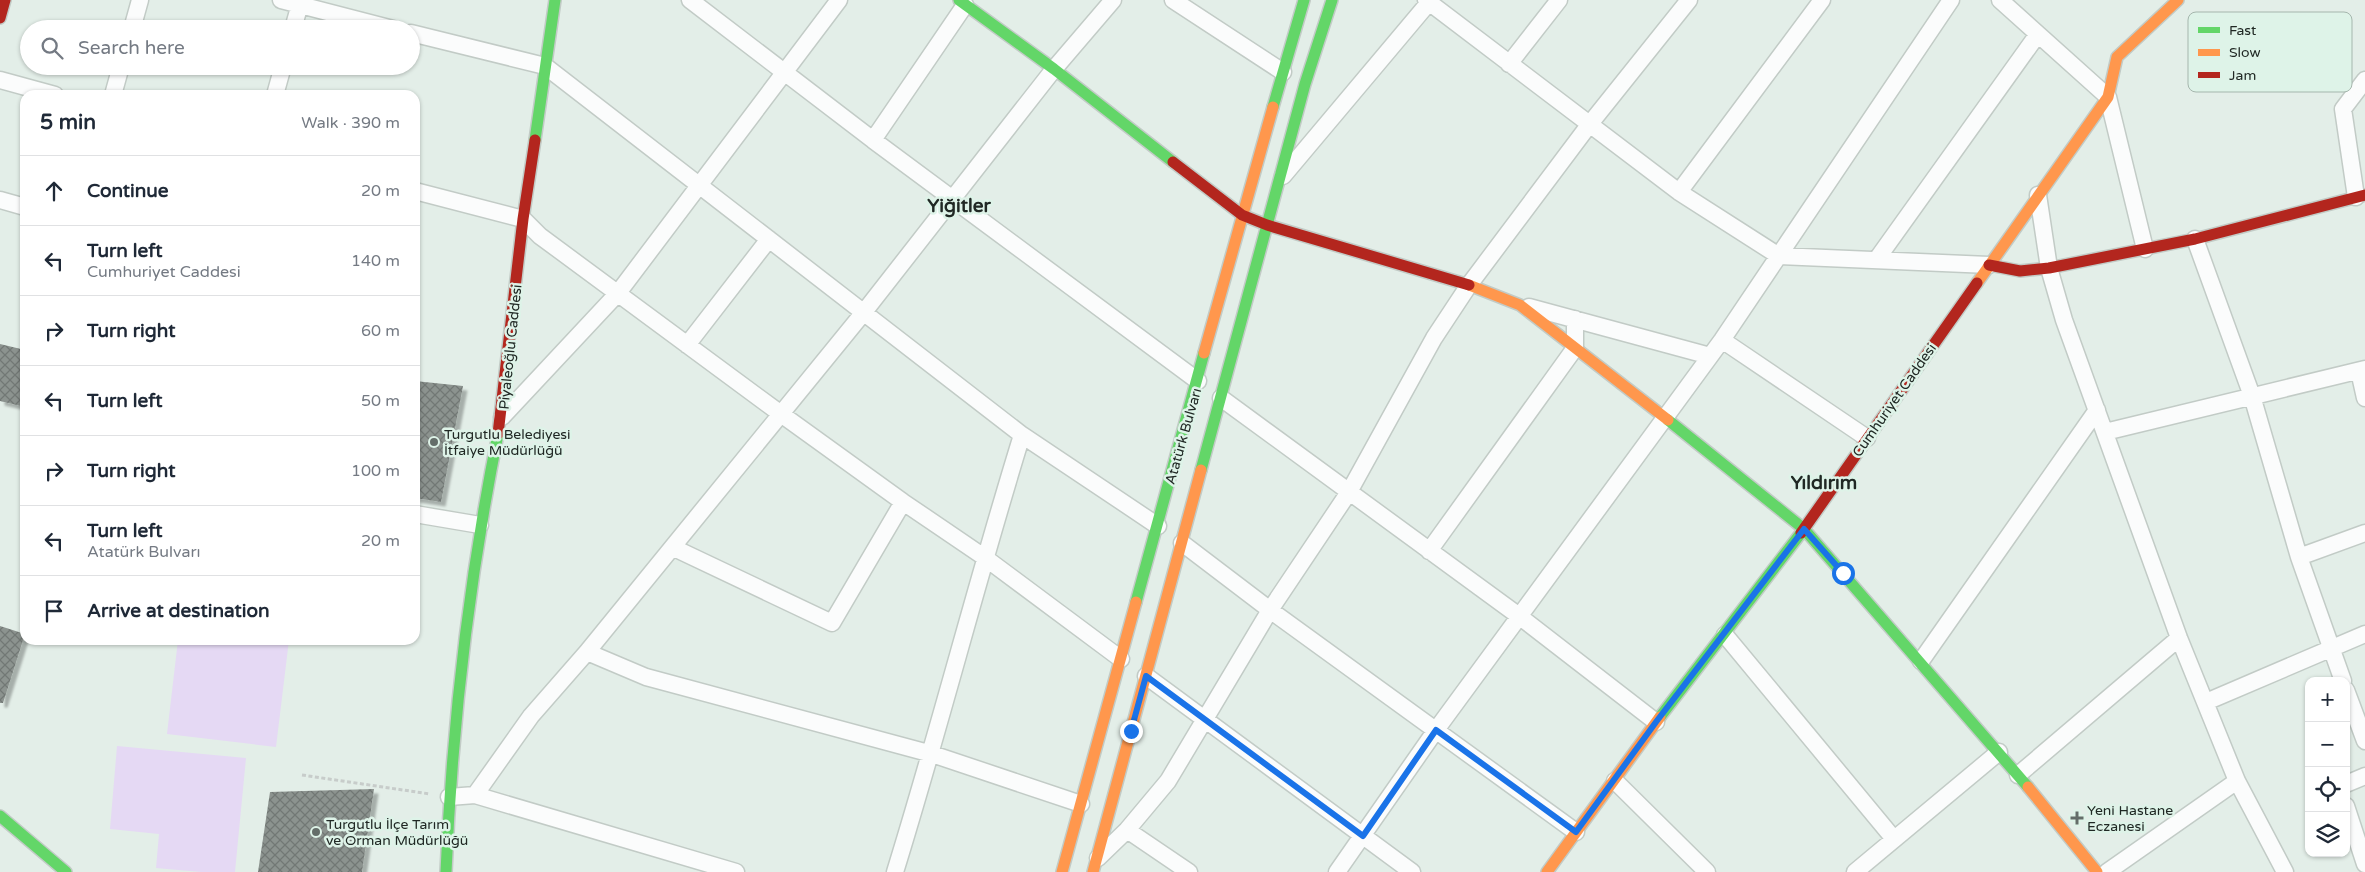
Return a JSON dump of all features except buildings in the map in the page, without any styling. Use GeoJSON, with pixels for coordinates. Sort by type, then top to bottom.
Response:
{"type":"FeatureCollection","features":[{"type":"Feature","properties":{"kind":"main road"},"geometry":{"type":"LineString","coordinates":[[0,18],[5,0]]}},
{"type":"Feature","properties":{"kind":"main road","name":"Piyaleoğlu Caddesi"},"geometry":{"type":"LineString","coordinates":[[446,872],[448,797],[464,636],[480,525],[502,417],[523,218],[555,0]]}},
{"type":"Feature","properties":{"kind":"main road","name":"Atatürk Bulvarı"},"geometry":{"type":"LineString","coordinates":[[1062,872],[1121,658],[1170,535],[1209,389],[1267,225],[1279,180],[1304,0]]}},
{"type":"Feature","properties":{"kind":"main road","name":"Atatürk Bulvarı"},"geometry":{"type":"LineString","coordinates":[[1095,866],[1146,676],[1170,535],[1209,389],[1242,214],[1294,78],[1332,0]]}},
{"type":"Feature","properties":{"kind":"main road","name":"Cumhuriyet Caddesi"},"geometry":{"type":"LineString","coordinates":[[1547,872],[1615,781],[1656,722],[1725,635],[1804,529],[2108,97],[2117,57],[2178,0]]}},
{"type":"Feature","properties":{"kind":"main road"},"geometry":{"type":"LineString","coordinates":[[962,2],[1054,69],[1242,214],[1267,225],[1469,285],[1520,305],[1666,418],[1804,529],[1999,752],[2097,872]]}},
{"type":"Feature","properties":{"kind":"main road"},"geometry":{"type":"LineString","coordinates":[[1989,265],[2020,271],[2050,268],[2195,239],[2360,196]]}},
{"type":"Feature","properties":{"kind":"main road"},"geometry":{"type":"LineString","coordinates":[[1121,658],[1146,676]]}},
{"type":"Feature","properties":{"kind":"main road"},"geometry":{"type":"LineString","coordinates":[[1081,804],[1107,821]]}},
{"type":"Feature","properties":{"kind":"main road"},"geometry":{"type":"LineString","coordinates":[[0,816],[66,872]]}},
{"type":"Feature","properties":{"kind":"street"},"geometry":{"type":"LineString","coordinates":[[134,20],[140,0]]}},
{"type":"Feature","properties":{"kind":"street"},"geometry":{"type":"LineString","coordinates":[[281,0],[300,3],[361,20]]}},
{"type":"Feature","properties":{"kind":"street"},"geometry":{"type":"LineString","coordinates":[[690,0],[873,140],[1519,616],[1656,722]]}},
{"type":"Feature","properties":{"kind":"street"},"geometry":{"type":"LineString","coordinates":[[502,417],[618,293],[839,0]]}},
{"type":"Feature","properties":{"kind":"street"},"geometry":{"type":"LineString","coordinates":[[476,795],[531,716],[674,548],[864,312],[1054,69],[1113,0]]}},
{"type":"Feature","properties":{"kind":"street"},"geometry":{"type":"LineString","coordinates":[[1173,0],[1294,78]]}},
{"type":"Feature","properties":{"kind":"street"},"geometry":{"type":"LineString","coordinates":[[1509,64],[1560,0]]}},
{"type":"Feature","properties":{"kind":"street"},"geometry":{"type":"LineString","coordinates":[[1095,866],[1168,781],[1270,610],[1349,492],[1434,338],[1469,285],[1589,125],[1689,0]]}},
{"type":"Feature","properties":{"kind":"street"},"geometry":{"type":"LineString","coordinates":[[1679,192],[1822,0]]}},
{"type":"Feature","properties":{"kind":"street"},"geometry":{"type":"LineString","coordinates":[[1337,872],[1436,730],[1722,340],[1951,0]]}},
{"type":"Feature","properties":{"kind":"street"},"geometry":{"type":"LineString","coordinates":[[2000,0],[2108,97],[2145,249]]}},
{"type":"Feature","properties":{"kind":"street"},"geometry":{"type":"LineString","coordinates":[[1279,180],[1429,1],[1679,192],[1779,256],[1877,258],[1989,265]]}},
{"type":"Feature","properties":{"kind":"street"},"geometry":{"type":"LineString","coordinates":[[873,140],[962,2]]}},
{"type":"Feature","properties":{"kind":"street"},"geometry":{"type":"LineString","coordinates":[[295,20],[300,3]]}},
{"type":"Feature","properties":{"kind":"street"},"geometry":{"type":"LineString","coordinates":[[1877,258],[2038,34]]}},
{"type":"Feature","properties":{"kind":"street"},"geometry":{"type":"LineString","coordinates":[[420,35],[545,66],[1022,435],[1170,535],[1576,832]]}},
{"type":"Feature","properties":{"kind":"street"},"geometry":{"type":"LineString","coordinates":[[114,90],[119,75]]}},
{"type":"Feature","properties":{"kind":"street"},"geometry":{"type":"LineString","coordinates":[[276,90],[281,75]]}},
{"type":"Feature","properties":{"kind":"street"},"geometry":{"type":"LineString","coordinates":[[0,80],[36,90]]}},
{"type":"Feature","properties":{"kind":"street"},"geometry":{"type":"LineString","coordinates":[[2360,196],[2343,109],[2365,80]]}},
{"type":"Feature","properties":{"kind":"street"},"geometry":{"type":"LineString","coordinates":[[420,192],[523,218],[540,236],[781,414],[903,502],[984,557],[1121,658]]}},
{"type":"Feature","properties":{"kind":"street"},"geometry":{"type":"LineString","coordinates":[[2038,195],[2050,268],[2064,320],[2179,638],[2237,781],[2285,872]]}},
{"type":"Feature","properties":{"kind":"street"},"geometry":{"type":"LineString","coordinates":[[0,200],[20,206]]}},
{"type":"Feature","properties":{"kind":"street"},"geometry":{"type":"LineString","coordinates":[[688,345],[769,239]]}},
{"type":"Feature","properties":{"kind":"street"},"geometry":{"type":"LineString","coordinates":[[2195,239],[2252,396],[2299,557],[2341,677]]}},
{"type":"Feature","properties":{"kind":"street"},"geometry":{"type":"LineString","coordinates":[[1520,305],[1710,356]]}},
{"type":"Feature","properties":{"kind":"street"},"geometry":{"type":"LineString","coordinates":[[1429,551],[1575,348],[1575,319]]}},
{"type":"Feature","properties":{"kind":"street"},"geometry":{"type":"LineString","coordinates":[[1722,340],[1867,438]]}},
{"type":"Feature","properties":{"kind":"street"},"geometry":{"type":"LineString","coordinates":[[2105,432],[2362,370],[2365,398]]}},
{"type":"Feature","properties":{"kind":"street"},"geometry":{"type":"LineString","coordinates":[[1921,661],[2096,410]]}},
{"type":"Feature","properties":{"kind":"street"},"geometry":{"type":"LineString","coordinates":[[895,872],[932,754],[984,557],[1022,435]]}},
{"type":"Feature","properties":{"kind":"street"},"geometry":{"type":"LineString","coordinates":[[674,548],[832,623],[903,502]]}},
{"type":"Feature","properties":{"kind":"street"},"geometry":{"type":"LineString","coordinates":[[420,515],[480,525]]}},
{"type":"Feature","properties":{"kind":"street"},"geometry":{"type":"LineString","coordinates":[[2299,557],[2365,533]]}},
{"type":"Feature","properties":{"kind":"street"},"geometry":{"type":"LineString","coordinates":[[2206,702],[2365,634]]}},
{"type":"Feature","properties":{"kind":"street"},"geometry":{"type":"LineString","coordinates":[[1725,635],[1894,839]]}},
{"type":"Feature","properties":{"kind":"street"},"geometry":{"type":"LineString","coordinates":[[2018,775],[2179,638]]}},
{"type":"Feature","properties":{"kind":"street"},"geometry":{"type":"LineString","coordinates":[[587,652],[646,677],[932,754],[1081,804]]}},
{"type":"Feature","properties":{"kind":"street"},"geometry":{"type":"LineString","coordinates":[[1146,676],[1204,722],[1412,872]]}},
{"type":"Feature","properties":{"kind":"street"},"geometry":{"type":"LineString","coordinates":[[2350,701],[2365,741]]}},
{"type":"Feature","properties":{"kind":"street"},"geometry":{"type":"LineString","coordinates":[[1855,872],[1999,752]]}},
{"type":"Feature","properties":{"kind":"street"},"geometry":{"type":"LineString","coordinates":[[2350,782],[2365,776]]}},
{"type":"Feature","properties":{"kind":"street"},"geometry":{"type":"LineString","coordinates":[[1615,781],[1707,872]]}},
{"type":"Feature","properties":{"kind":"street"},"geometry":{"type":"LineString","coordinates":[[2107,872],[2237,781]]}},
{"type":"Feature","properties":{"kind":"street"},"geometry":{"type":"LineString","coordinates":[[448,797],[476,795],[736,872]]}},
{"type":"Feature","properties":{"kind":"street"},"geometry":{"type":"LineString","coordinates":[[2348,812],[2364,855]]}},
{"type":"Feature","properties":{"kind":"street"},"geometry":{"type":"LineString","coordinates":[[1127,830],[1189,872]]}},
{"type":"Feature","properties":{"kind":"path"},"geometry":{"type":"LineString","coordinates":[[302,775],[448,797]]}},
{"type":"Feature","properties":{"kind":"shaded area"},"geometry":{"type":"Polygon","coordinates":[[[177,645],[288,645],[276,747],[167,734],[177,645]]]}},
{"type":"Feature","properties":{"kind":"shaded area"},"geometry":{"type":"Polygon","coordinates":[[[117,746],[246,758],[235,872],[201,872],[156,868],[159,834],[110,829],[117,746]]]}},
{"type":"Feature","properties":{"kind":"traffic: fast"},"geometry":{"type":"LineString","coordinates":[[535,140],[555,0]]}},
{"type":"Feature","properties":{"kind":"traffic: fast"},"geometry":{"type":"LineString","coordinates":[[959,0],[1054,69],[1173,162]]}},
{"type":"Feature","properties":{"kind":"traffic: fast"},"geometry":{"type":"LineString","coordinates":[[1273,107],[1304,0]]}},
{"type":"Feature","properties":{"kind":"traffic: fast"},"geometry":{"type":"LineString","coordinates":[[1201,470],[1305,84],[1332,0]]}},
{"type":"Feature","properties":{"kind":"traffic: fast"},"geometry":{"type":"LineString","coordinates":[[1136,602],[1204,353]]}},
{"type":"Feature","properties":{"kind":"traffic: fast"},"geometry":{"type":"LineString","coordinates":[[1668,420],[1804,529],[2028,787]]}},
{"type":"Feature","properties":{"kind":"traffic: fast"},"geometry":{"type":"LineString","coordinates":[[446,872],[457,707],[463,652],[478,543],[498,434]]}},
{"type":"Feature","properties":{"kind":"traffic: fast"},"geometry":{"type":"LineString","coordinates":[[1660,717],[1801,533]]}},
{"type":"Feature","properties":{"kind":"traffic: fast"},"geometry":{"type":"LineString","coordinates":[[0,816],[66,872]]}},
{"type":"Feature","properties":{"kind":"traffic: slow"},"geometry":{"type":"LineString","coordinates":[[1977,283],[2108,97],[2117,57],[2178,0]]}},
{"type":"Feature","properties":{"kind":"traffic: slow"},"geometry":{"type":"LineString","coordinates":[[1204,353],[1273,107]]}},
{"type":"Feature","properties":{"kind":"traffic: slow"},"geometry":{"type":"LineString","coordinates":[[1469,285],[1520,305],[1668,420]]}},
{"type":"Feature","properties":{"kind":"traffic: slow"},"geometry":{"type":"LineString","coordinates":[[1093,872],[1201,470]]}},
{"type":"Feature","properties":{"kind":"traffic: slow"},"geometry":{"type":"LineString","coordinates":[[1062,872],[1136,602]]}},
{"type":"Feature","properties":{"kind":"traffic: slow"},"geometry":{"type":"LineString","coordinates":[[1547,872],[1660,717]]}},
{"type":"Feature","properties":{"kind":"traffic: slow"},"geometry":{"type":"LineString","coordinates":[[2028,787],[2097,872]]}},
{"type":"Feature","properties":{"kind":"traffic: jam"},"geometry":{"type":"LineString","coordinates":[[0,18],[5,0]]}},
{"type":"Feature","properties":{"kind":"traffic: jam"},"geometry":{"type":"LineString","coordinates":[[498,434],[523,219],[535,140]]}},
{"type":"Feature","properties":{"kind":"traffic: jam"},"geometry":{"type":"LineString","coordinates":[[1173,162],[1242,215],[1267,225],[1469,285]]}},
{"type":"Feature","properties":{"kind":"traffic: jam"},"geometry":{"type":"LineString","coordinates":[[1989,265],[2020,271],[2049,268],[2195,239],[2365,195]]}},
{"type":"Feature","properties":{"kind":"traffic: jam"},"geometry":{"type":"LineString","coordinates":[[1801,533],[1977,283]]}},
{"type":"Feature","properties":{"kind":"place","name":"Turgutlu Belediyesi İtfaiye Müdürlüğü"},"geometry":{"type":"Point","coordinates":[434,442]}},
{"type":"Feature","properties":{"kind":"place","name":"Yeni Hastane Eczanesi"},"geometry":{"type":"Point","coordinates":[2077,818]}},
{"type":"Feature","properties":{"kind":"place","name":"Turgutlu İlçe Tarım ve Orman Müdürlüğü"},"geometry":{"type":"Point","coordinates":[316,832]}},
{"type":"Feature","properties":{"kind":"district","name":"Yiğitler"},"geometry":{"type":"Point","coordinates":[959,205]}},
{"type":"Feature","properties":{"kind":"district","name":"Yıldırım"},"geometry":{"type":"Point","coordinates":[1824,482]}},
{"type":"Feature","properties":{"kind":"route"},"geometry":{"type":"LineString","coordinates":[[1131,731],[1146,676],[1204,722],[1363,836],[1436,730],[1576,832],[1615,781],[1656,722],[1725,635],[1804,529],[1843,573]]}}]}
